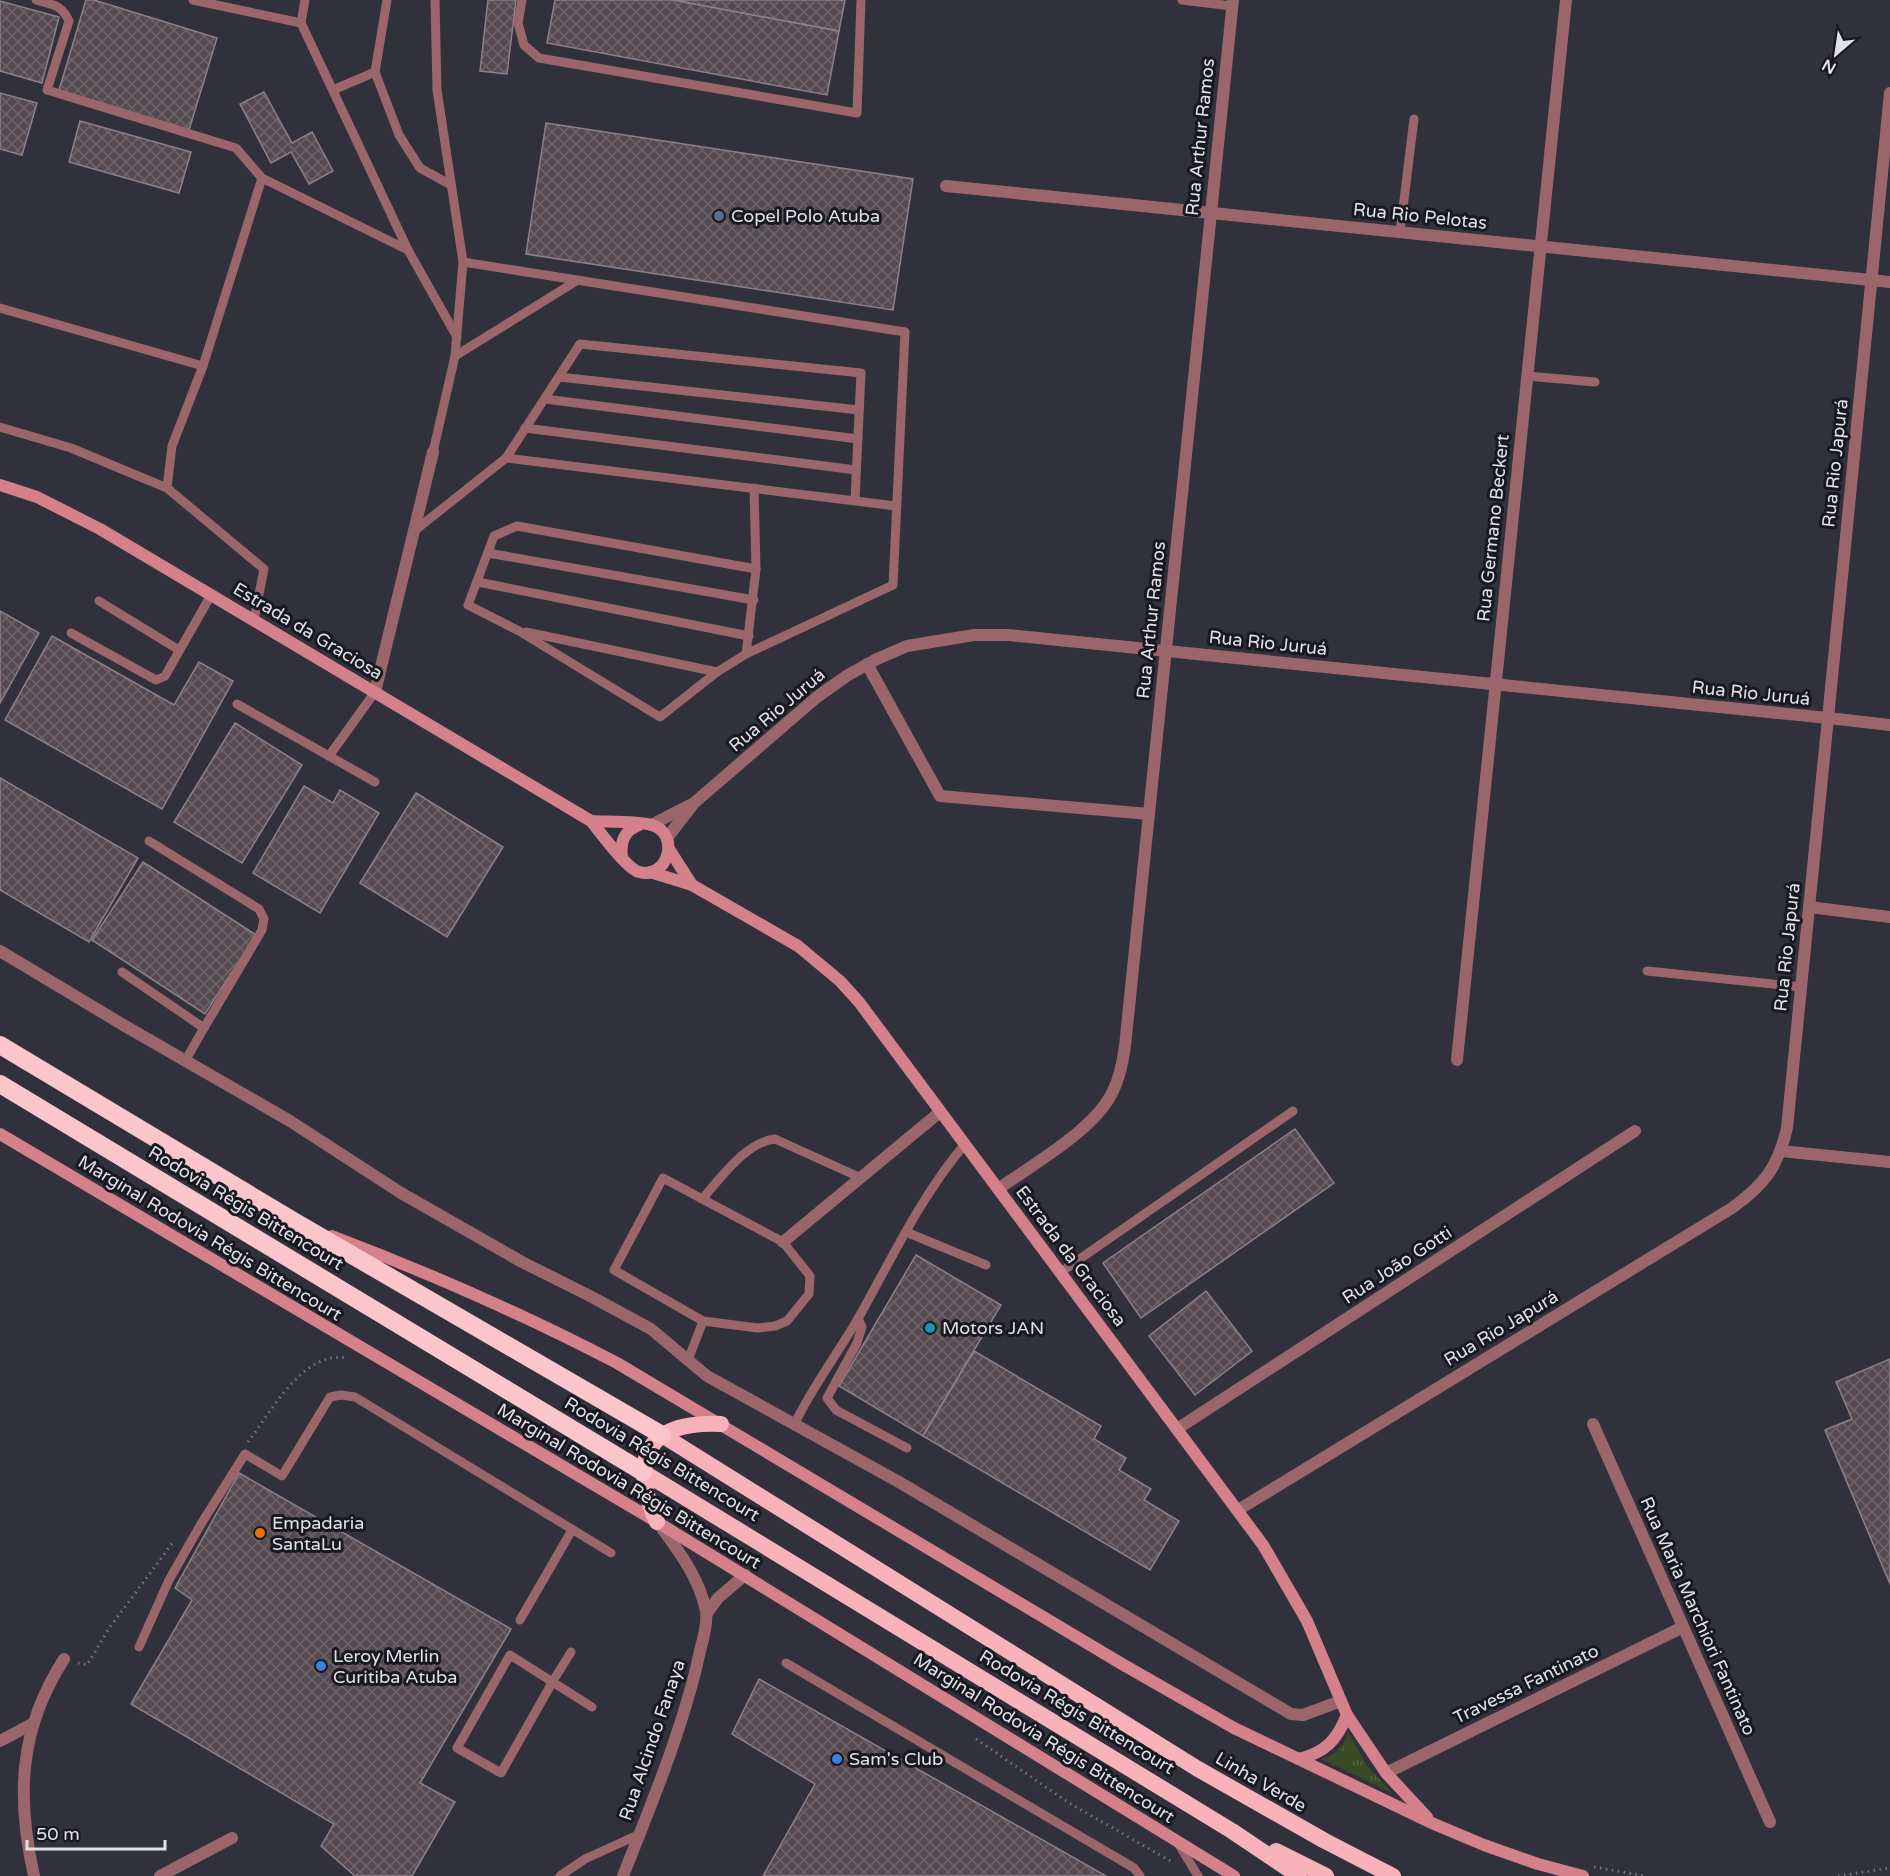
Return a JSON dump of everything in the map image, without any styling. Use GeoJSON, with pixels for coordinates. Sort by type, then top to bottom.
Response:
{"type":"FeatureCollection","features":[{"type":"Feature","properties":{"kind":"highway","name":"Rodovia Régis Bittencourt"},"geometry":{"type":"LineString","coordinates":[[0,1045],[295,1222],[662,1435],[1114,1716]]}},
{"type":"Feature","properties":{"kind":"highway","name":"Rodovia Régis Bittencourt"},"geometry":{"type":"LineString","coordinates":[[0,1084],[1232,1831],[1299,1876]]}},
{"type":"Feature","properties":{"kind":"highway"},"geometry":{"type":"LineString","coordinates":[[657,1522],[648,1498],[643,1472],[653,1446],[662,1435],[691,1424],[721,1424]]}},
{"type":"Feature","properties":{"kind":"highway","name":"Linha Verde"},"geometry":{"type":"LineString","coordinates":[[1114,1716],[1225,1784],[1325,1841],[1393,1876]]}},
{"type":"Feature","properties":{"kind":"highway"},"geometry":{"type":"LineString","coordinates":[[1232,1831],[1301,1862],[1326,1876]]}},
{"type":"Feature","properties":{"kind":"main road","name":"Estrada da Graciosa"},"geometry":{"type":"LineString","coordinates":[[0,485],[37,497],[70,512],[591,821],[622,858]]}},
{"type":"Feature","properties":{"kind":"main road","name":"Estrada da Graciosa"},"geometry":{"type":"LineString","coordinates":[[591,821],[646,824]]}},
{"type":"Feature","properties":{"kind":"main road"},"geometry":{"type":"LineString","coordinates":[[646,824],[661,830],[668,844],[667,860],[660,868],[650,872],[639,872],[622,858],[623,837],[631,828],[646,824]]}},
{"type":"Feature","properties":{"kind":"main road","name":"Estrada da Graciosa"},"geometry":{"type":"LineString","coordinates":[[668,844],[692,885]]}},
{"type":"Feature","properties":{"kind":"main road","name":"Estrada da Graciosa"},"geometry":{"type":"LineString","coordinates":[[650,872],[692,885],[798,945],[826,968],[859,1002],[1269,1554],[1307,1621],[1347,1715],[1386,1773],[1434,1824]]}},
{"type":"Feature","properties":{"kind":"main road","name":"Marginal Rodovia Régis Bittencourt"},"geometry":{"type":"LineString","coordinates":[[0,1134],[657,1522],[1234,1876]]}},
{"type":"Feature","properties":{"kind":"main road"},"geometry":{"type":"LineString","coordinates":[[295,1222],[375,1252],[529,1319],[617,1363],[1179,1698],[1298,1759],[1434,1824],[1484,1845],[1538,1864],[1583,1876]]}},
{"type":"Feature","properties":{"kind":"main road"},"geometry":{"type":"LineString","coordinates":[[1298,1759],[1312,1756],[1327,1746],[1342,1727],[1347,1715]]}},
{"type":"Feature","properties":{"kind":"street","name":"Rua Germano Beckert"},"geometry":{"type":"LineString","coordinates":[[1457,1060],[1566,0]]}},
{"type":"Feature","properties":{"kind":"street","name":"Rua Arthur Ramos"},"geometry":{"type":"LineString","coordinates":[[998,1189],[1084,1128],[1099,1113],[1113,1092],[1121,1069],[1232,3]]}},
{"type":"Feature","properties":{"kind":"street","name":"Rua Rio Japurá"},"geometry":{"type":"LineString","coordinates":[[1238,1510],[1732,1208],[1751,1194],[1767,1177],[1781,1151],[1787,1128],[1890,93]]}},
{"type":"Feature","properties":{"kind":"street","name":"Rua Rio Pelotas"},"geometry":{"type":"LineString","coordinates":[[946,186],[1890,282]]}},
{"type":"Feature","properties":{"kind":"street"},"geometry":{"type":"LineString","coordinates":[[375,692],[433,452]]}},
{"type":"Feature","properties":{"kind":"street","name":"Rua Rio Juruá"},"geometry":{"type":"LineString","coordinates":[[668,844],[694,803],[817,697],[848,675],[907,646],[974,635],[1009,635],[1890,725]]}},
{"type":"Feature","properties":{"kind":"street"},"geometry":{"type":"LineString","coordinates":[[867,664],[939,796],[1149,814]]}},
{"type":"Feature","properties":{"kind":"street","name":"Rua Rio Juruá"},"geometry":{"type":"LineString","coordinates":[[646,824],[694,803]]}},
{"type":"Feature","properties":{"kind":"street"},"geometry":{"type":"LineString","coordinates":[[1809,907],[1890,917]]}},
{"type":"Feature","properties":{"kind":"street"},"geometry":{"type":"LineString","coordinates":[[0,951],[290,1121],[442,1217],[651,1329],[707,1376],[899,1482],[1291,1714],[1303,1715],[1341,1701]]}},
{"type":"Feature","properties":{"kind":"street"},"geometry":{"type":"LineString","coordinates":[[783,1242],[940,1112]]}},
{"type":"Feature","properties":{"kind":"street","name":"Rua João Gotti"},"geometry":{"type":"LineString","coordinates":[[1178,1429],[1635,1131]]}},
{"type":"Feature","properties":{"kind":"street"},"geometry":{"type":"LineString","coordinates":[[1781,1151],[1890,1162]]}},
{"type":"Feature","properties":{"kind":"street","name":"Rua Maria Marchiori Fantinato"},"geometry":{"type":"LineString","coordinates":[[1593,1424],[1770,1822]]}},
{"type":"Feature","properties":{"kind":"street","name":"Rua Alcindo Fanaya"},"geometry":{"type":"LineString","coordinates":[[623,1876],[687,1702],[698,1664],[707,1613],[698,1585],[685,1560],[657,1522]]}},
{"type":"Feature","properties":{"kind":"street"},"geometry":{"type":"LineString","coordinates":[[707,1613],[718,1598],[745,1575]]}},
{"type":"Feature","properties":{"kind":"street","name":"Travessa Fantinato"},"geometry":{"type":"LineString","coordinates":[[1386,1773],[1683,1627]]}},
{"type":"Feature","properties":{"kind":"street"},"geometry":{"type":"LineString","coordinates":[[34,1876],[28,1849],[24,1808],[27,1745],[32,1724],[48,1686],[64,1659]]}},
{"type":"Feature","properties":{"kind":"street"},"geometry":{"type":"LineString","coordinates":[[0,1741],[32,1724]]}},
{"type":"Feature","properties":{"kind":"street"},"geometry":{"type":"LineString","coordinates":[[160,1876],[232,1838]]}},
{"type":"Feature","properties":{"kind":"lane"},"geometry":{"type":"LineString","coordinates":[[36,0],[52,4],[65,12],[69,21],[47,90],[236,148],[262,178],[408,250]]}},
{"type":"Feature","properties":{"kind":"lane"},"geometry":{"type":"LineString","coordinates":[[193,0],[301,23]]}},
{"type":"Feature","properties":{"kind":"lane"},"geometry":{"type":"LineString","coordinates":[[305,0],[301,23],[408,250],[457,338]]}},
{"type":"Feature","properties":{"kind":"lane"},"geometry":{"type":"LineString","coordinates":[[387,0],[375,72],[399,135],[420,168],[451,185]]}},
{"type":"Feature","properties":{"kind":"lane"},"geometry":{"type":"LineString","coordinates":[[433,452],[457,338],[463,262],[437,90],[435,0]]}},
{"type":"Feature","properties":{"kind":"lane"},"geometry":{"type":"LineString","coordinates":[[522,0],[518,23],[524,45],[539,58],[857,113],[861,0]]}},
{"type":"Feature","properties":{"kind":"lane"},"geometry":{"type":"LineString","coordinates":[[1182,0],[1232,3]]}},
{"type":"Feature","properties":{"kind":"lane"},"geometry":{"type":"LineString","coordinates":[[333,90],[375,72]]}},
{"type":"Feature","properties":{"kind":"lane"},"geometry":{"type":"LineString","coordinates":[[1400,232],[1413,119]]}},
{"type":"Feature","properties":{"kind":"lane"},"geometry":{"type":"LineString","coordinates":[[167,488],[172,446],[203,366],[262,178]]}},
{"type":"Feature","properties":{"kind":"lane"},"geometry":{"type":"LineString","coordinates":[[463,262],[906,332],[892,585],[746,654],[717,672],[660,717],[519,631],[468,605],[494,536],[517,526],[756,569]]}},
{"type":"Feature","properties":{"kind":"lane"},"geometry":{"type":"LineString","coordinates":[[454,356],[578,280]]}},
{"type":"Feature","properties":{"kind":"lane"},"geometry":{"type":"LineString","coordinates":[[0,308],[203,366]]}},
{"type":"Feature","properties":{"kind":"lane"},"geometry":{"type":"LineString","coordinates":[[414,532],[506,458],[580,344],[861,373],[855,500]]}},
{"type":"Feature","properties":{"kind":"lane"},"geometry":{"type":"LineString","coordinates":[[1527,376],[1595,382]]}},
{"type":"Feature","properties":{"kind":"lane"},"geometry":{"type":"LineString","coordinates":[[559,377],[859,410]]}},
{"type":"Feature","properties":{"kind":"lane"},"geometry":{"type":"LineString","coordinates":[[544,399],[858,439]]}},
{"type":"Feature","properties":{"kind":"lane"},"geometry":{"type":"LineString","coordinates":[[0,427],[71,448],[167,488],[264,569],[254,620]]}},
{"type":"Feature","properties":{"kind":"lane"},"geometry":{"type":"LineString","coordinates":[[525,428],[856,470]]}},
{"type":"Feature","properties":{"kind":"lane"},"geometry":{"type":"LineString","coordinates":[[506,458],[896,506]]}},
{"type":"Feature","properties":{"kind":"lane"},"geometry":{"type":"LineString","coordinates":[[746,654],[756,569],[754,488]]}},
{"type":"Feature","properties":{"kind":"lane"},"geometry":{"type":"LineString","coordinates":[[488,553],[754,600]]}},
{"type":"Feature","properties":{"kind":"lane"},"geometry":{"type":"LineString","coordinates":[[478,582],[749,636]]}},
{"type":"Feature","properties":{"kind":"lane"},"geometry":{"type":"LineString","coordinates":[[71,633],[156,680],[165,676],[211,595]]}},
{"type":"Feature","properties":{"kind":"lane"},"geometry":{"type":"LineString","coordinates":[[99,601],[178,650]]}},
{"type":"Feature","properties":{"kind":"lane"},"geometry":{"type":"LineString","coordinates":[[519,631],[717,672]]}},
{"type":"Feature","properties":{"kind":"lane"},"geometry":{"type":"LineString","coordinates":[[329,756],[375,692]]}},
{"type":"Feature","properties":{"kind":"lane"},"geometry":{"type":"LineString","coordinates":[[237,704],[375,782]]}},
{"type":"Feature","properties":{"kind":"lane"},"geometry":{"type":"LineString","coordinates":[[149,841],[259,909],[264,919],[262,930],[185,1061]]}},
{"type":"Feature","properties":{"kind":"lane"},"geometry":{"type":"LineString","coordinates":[[1647,971],[1801,987]]}},
{"type":"Feature","properties":{"kind":"lane"},"geometry":{"type":"LineString","coordinates":[[122,972],[204,1028]]}},
{"type":"Feature","properties":{"kind":"lane"},"geometry":{"type":"LineString","coordinates":[[1060,1272],[1293,1111]]}},
{"type":"Feature","properties":{"kind":"lane"},"geometry":{"type":"LineString","coordinates":[[702,1198],[750,1148],[765,1140],[775,1139],[860,1178]]}},
{"type":"Feature","properties":{"kind":"lane"},"geometry":{"type":"LineString","coordinates":[[795,1423],[906,1232],[945,1168],[965,1144]]}},
{"type":"Feature","properties":{"kind":"lane"},"geometry":{"type":"LineString","coordinates":[[663,1178],[783,1242],[810,1276],[811,1284],[809,1294],[787,1321],[775,1326],[758,1328],[703,1321],[614,1270],[663,1178]]}},
{"type":"Feature","properties":{"kind":"lane"},"geometry":{"type":"LineString","coordinates":[[906,1232],[986,1265]]}},
{"type":"Feature","properties":{"kind":"lane"},"geometry":{"type":"LineString","coordinates":[[858,1318],[862,1327],[857,1343],[827,1398],[836,1410],[908,1448]]}},
{"type":"Feature","properties":{"kind":"lane"},"geometry":{"type":"LineString","coordinates":[[688,1360],[703,1321]]}},
{"type":"Feature","properties":{"kind":"lane"},"geometry":{"type":"LineString","coordinates":[[139,1647],[169,1580],[245,1454],[282,1476],[330,1398],[341,1395],[355,1397],[611,1553]]}},
{"type":"Feature","properties":{"kind":"lane"},"geometry":{"type":"LineString","coordinates":[[520,1620],[572,1530]]}},
{"type":"Feature","properties":{"kind":"lane"},"geometry":{"type":"LineString","coordinates":[[571,1652],[553,1681],[501,1773],[457,1748],[510,1655],[553,1681],[592,1707]]}},
{"type":"Feature","properties":{"kind":"lane"},"geometry":{"type":"LineString","coordinates":[[786,1663],[1134,1868],[1140,1876]]}},
{"type":"Feature","properties":{"kind":"lane"},"geometry":{"type":"LineString","coordinates":[[561,1876],[585,1859],[640,1834]]}},
{"type":"Feature","properties":{"kind":"lane"},"geometry":{"type":"LineString","coordinates":[[1177,1841],[1198,1876]]}},
{"type":"Feature","properties":{"kind":"path"},"geometry":{"type":"LineString","coordinates":[[976,1739],[1070,1803],[1176,1865]]}},
{"type":"Feature","properties":{"kind":"path"},"geometry":{"type":"LineString","coordinates":[[1838,1876],[1890,1868]]}},
{"type":"Feature","properties":{"kind":"green space"},"geometry":{"type":"Polygon","coordinates":[[[1348,1732],[1367,1766],[1392,1793],[1321,1759],[1339,1750],[1348,1732]]]}},
{"type":"Feature","properties":{"kind":"building"},"geometry":{"type":"Polygon","coordinates":[[[86,0],[94,0],[217,38],[189,130],[59,90],[86,0]]]}},
{"type":"Feature","properties":{"kind":"building"},"geometry":{"type":"Polygon","coordinates":[[[488,0],[516,0],[507,74],[480,71],[488,0]]]}},
{"type":"Feature","properties":{"kind":"building"},"geometry":{"type":"Polygon","coordinates":[[[555,0],[674,0],[839,31],[827,95],[547,43],[555,0]]]}},
{"type":"Feature","properties":{"kind":"building"},"geometry":{"type":"Polygon","coordinates":[[[674,0],[845,0],[839,31],[674,0]]]}},
{"type":"Feature","properties":{"kind":"building"},"geometry":{"type":"Polygon","coordinates":[[[0,1],[59,17],[42,83],[0,71],[0,1]]]}},
{"type":"Feature","properties":{"kind":"building"},"geometry":{"type":"Polygon","coordinates":[[[264,92],[292,143],[312,132],[333,171],[309,184],[291,152],[271,163],[240,104],[264,92]]]}},
{"type":"Feature","properties":{"kind":"building"},"geometry":{"type":"Polygon","coordinates":[[[0,93],[37,103],[22,155],[0,149],[0,93]]]}},
{"type":"Feature","properties":{"kind":"building"},"geometry":{"type":"Polygon","coordinates":[[[80,121],[191,152],[179,193],[69,162],[80,121]]]}},
{"type":"Feature","properties":{"kind":"building","name":"Copel Polo Atuba"},"geometry":{"type":"Polygon","coordinates":[[[546,123],[913,179],[893,310],[526,254],[546,123]]]}},
{"type":"Feature","properties":{"kind":"building"},"geometry":{"type":"Polygon","coordinates":[[[0,611],[39,633],[0,703],[0,611]]]}},
{"type":"Feature","properties":{"kind":"building"},"geometry":{"type":"Polygon","coordinates":[[[52,636],[174,705],[199,662],[233,681],[162,809],[5,720],[52,636]]]}},
{"type":"Feature","properties":{"kind":"building"},"geometry":{"type":"Polygon","coordinates":[[[235,723],[302,765],[242,863],[174,822],[235,723]]]}},
{"type":"Feature","properties":{"kind":"building"},"geometry":{"type":"Polygon","coordinates":[[[0,778],[138,858],[89,942],[0,890],[0,778]]]}},
{"type":"Feature","properties":{"kind":"building"},"geometry":{"type":"Polygon","coordinates":[[[304,786],[333,803],[340,790],[379,813],[320,913],[253,873],[304,786]]]}},
{"type":"Feature","properties":{"kind":"building"},"geometry":{"type":"Polygon","coordinates":[[[416,793],[503,847],[447,937],[360,883],[416,793]]]}},
{"type":"Feature","properties":{"kind":"building"},"geometry":{"type":"Polygon","coordinates":[[[143,862],[256,935],[205,1014],[92,940],[143,862]]]}},
{"type":"Feature","properties":{"kind":"building"},"geometry":{"type":"Polygon","coordinates":[[[1295,1129],[1334,1183],[1141,1318],[1103,1263],[1295,1129]]]}},
{"type":"Feature","properties":{"kind":"building","name":"Motors JAN"},"geometry":{"type":"Polygon","coordinates":[[[916,1255],[1001,1305],[923,1436],[839,1386],[916,1255]]]}},
{"type":"Feature","properties":{"kind":"building"},"geometry":{"type":"Polygon","coordinates":[[[1206,1291],[1252,1351],[1195,1395],[1149,1336],[1206,1291]]]}},
{"type":"Feature","properties":{"kind":"building"},"geometry":{"type":"Polygon","coordinates":[[[974,1351],[1101,1426],[1094,1439],[1126,1458],[1119,1470],[1151,1489],[1144,1500],[1179,1521],[1150,1570],[923,1436],[974,1351]]]}},
{"type":"Feature","properties":{"kind":"building"},"geometry":{"type":"Polygon","coordinates":[[[1890,1359],[1890,1584],[1825,1430],[1852,1419],[1836,1382],[1890,1359]]]}},
{"type":"Feature","properties":{"kind":"building","name":"Leroy Merlin Curitiba Atuba"},"geometry":{"type":"Polygon","coordinates":[[[239,1473],[511,1629],[420,1783],[455,1802],[412,1876],[355,1876],[321,1846],[334,1824],[131,1704],[192,1600],[175,1588],[239,1473]]]}},
{"type":"Feature","properties":{"kind":"building","name":"Sam's Club"},"geometry":{"type":"Polygon","coordinates":[[[759,1679],[1106,1876],[763,1876],[815,1784],[732,1734],[759,1679]]]}},
{"type":"Feature","properties":{"kind":"place","name":"Copel Polo Atuba"},"geometry":{"type":"Point","coordinates":[719,216]}},
{"type":"Feature","properties":{"kind":"place","name":"Motors JAN"},"geometry":{"type":"Point","coordinates":[930,1328]}},
{"type":"Feature","properties":{"kind":"place","name":"Empadaria SantaLu"},"geometry":{"type":"Point","coordinates":[260,1533]}},
{"type":"Feature","properties":{"kind":"place","name":"Leroy Merlin Curitiba Atuba"},"geometry":{"type":"Point","coordinates":[321,1666]}},
{"type":"Feature","properties":{"kind":"place","name":"Sam's Club"},"geometry":{"type":"Point","coordinates":[837,1759]}}]}
